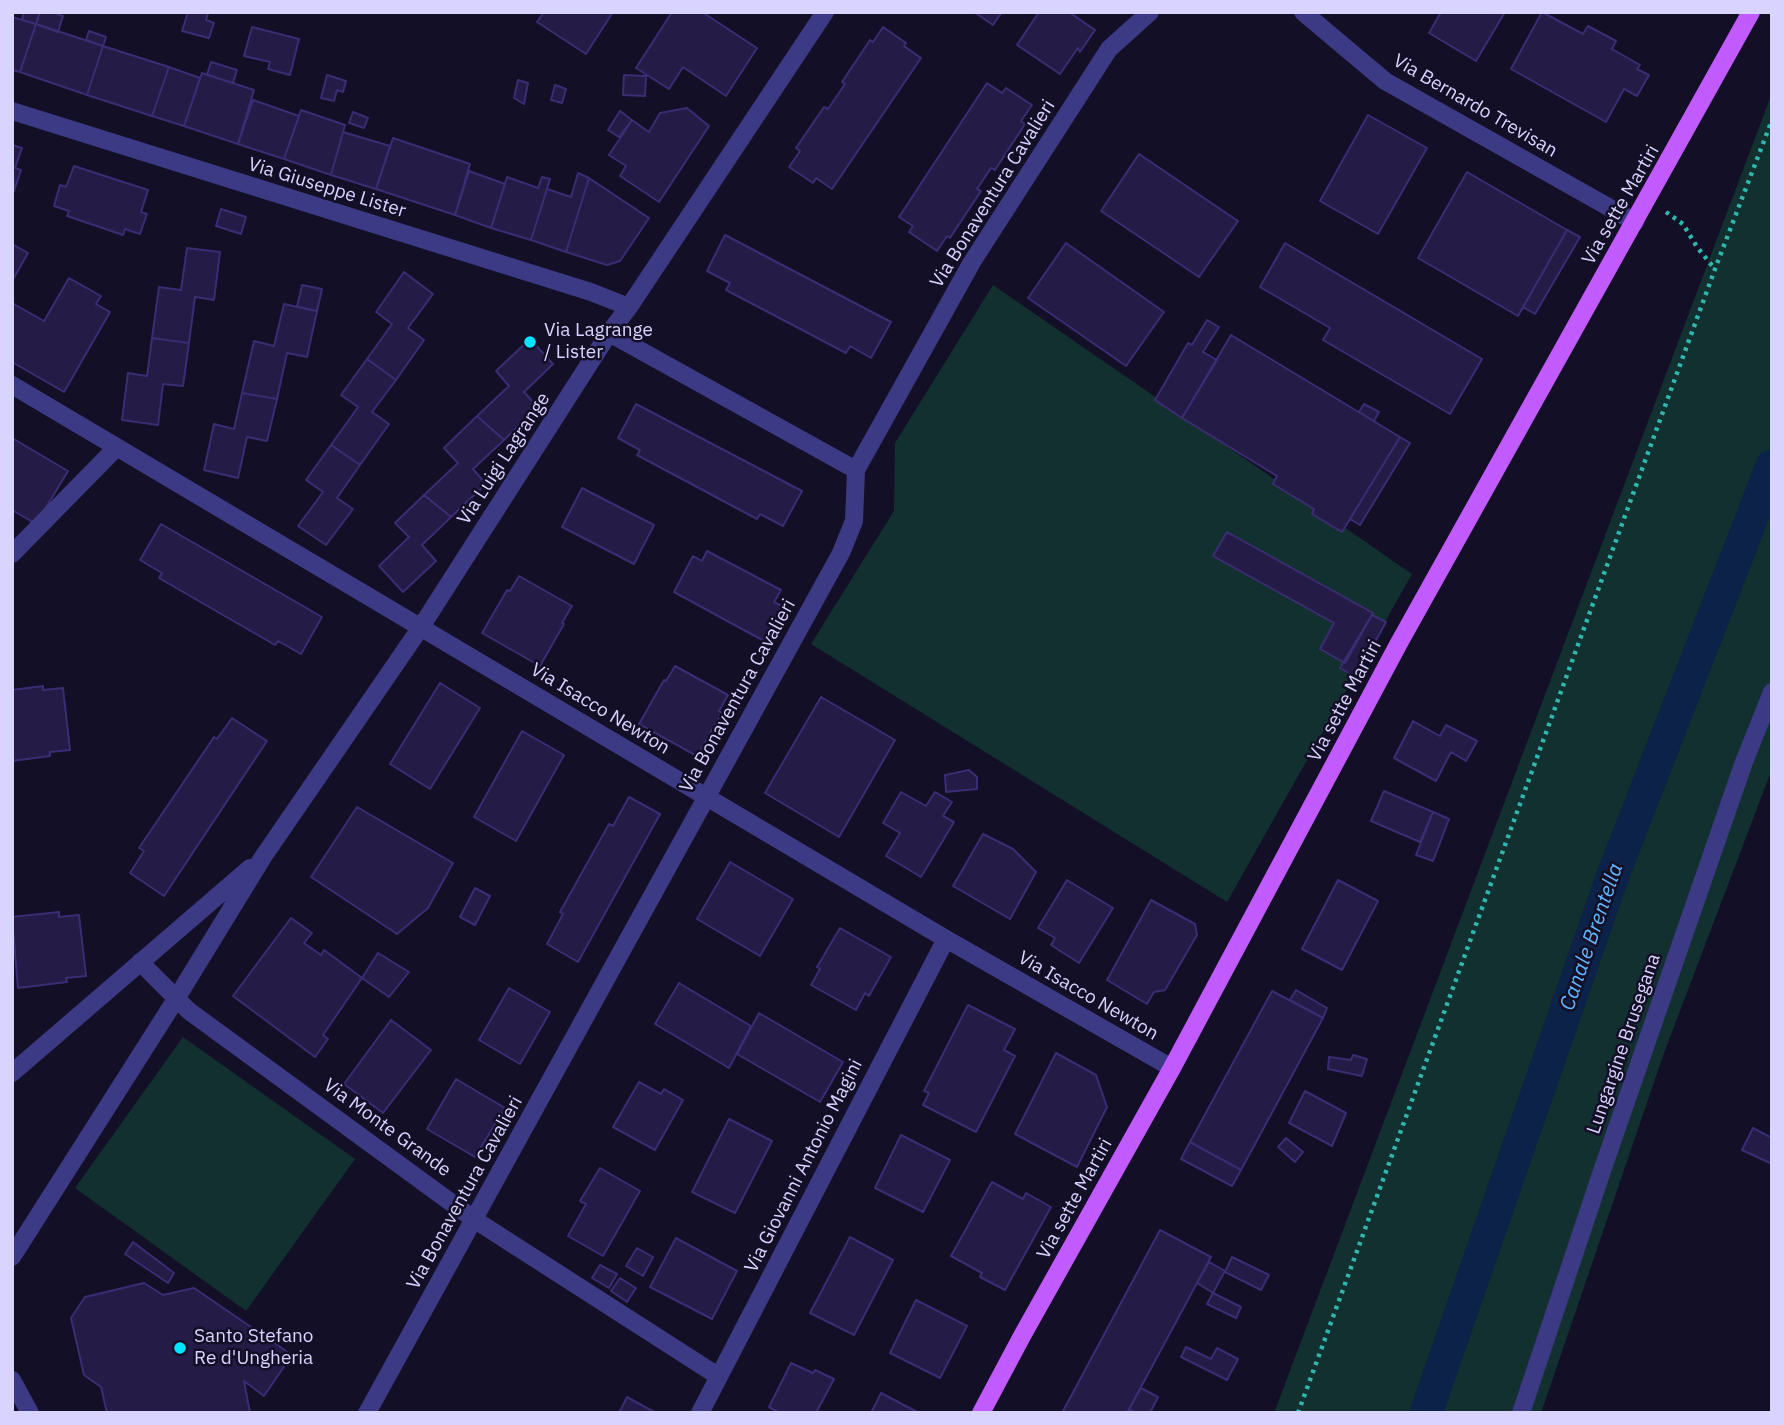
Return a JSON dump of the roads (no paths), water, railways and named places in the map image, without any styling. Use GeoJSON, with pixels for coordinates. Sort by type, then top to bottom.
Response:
{"type":"FeatureCollection","features":[{"type":"Feature","properties":{"kind":"main road","name":"Via sette Martiri"},"geometry":{"type":"LineString","coordinates":[[981,1413],[1172,1069],[1399,643],[1751,12]]}},
{"type":"Feature","properties":{"kind":"street","name":"Via Luigi Lagrange"},"geometry":{"type":"LineString","coordinates":[[263,857],[421,627],[609,333],[825,12]]}},
{"type":"Feature","properties":{"kind":"street","name":"Via Bonaventura Cavalieri"},"geometry":{"type":"LineString","coordinates":[[367,1413],[841,553],[854,521],[856,470],[972,262],[1109,49],[1150,12]]}},
{"type":"Feature","properties":{"kind":"street","name":"Via Bernardo Trevisan"},"geometry":{"type":"LineString","coordinates":[[1303,12],[1385,81],[1635,222]]}},
{"type":"Feature","properties":{"kind":"street","name":"Via Giuseppe Lister"},"geometry":{"type":"LineString","coordinates":[[12,111],[591,292],[629,307]]}},
{"type":"Feature","properties":{"kind":"street"},"geometry":{"type":"LineString","coordinates":[[609,333],[856,470]]}},
{"type":"Feature","properties":{"kind":"street","name":"Via Isacco Newton"},"geometry":{"type":"LineString","coordinates":[[12,385],[946,939],[1172,1069]]}},
{"type":"Feature","properties":{"kind":"street"},"geometry":{"type":"LineString","coordinates":[[12,554],[116,448]]}},
{"type":"Feature","properties":{"kind":"street","name":"Lungargine Brusegana"},"geometry":{"type":"LineString","coordinates":[[1521,1413],[1621,1115],[1744,762],[1772,692]]}},
{"type":"Feature","properties":{"kind":"street"},"geometry":{"type":"LineString","coordinates":[[12,1073],[263,857]]}},
{"type":"Feature","properties":{"kind":"street"},"geometry":{"type":"LineString","coordinates":[[12,1257],[263,857]]}},
{"type":"Feature","properties":{"kind":"street","name":"Via Giovanni Antonio Magini"},"geometry":{"type":"LineString","coordinates":[[700,1413],[946,939]]}},
{"type":"Feature","properties":{"kind":"street","name":"Via Monte Grande"},"geometry":{"type":"LineString","coordinates":[[140,962],[176,999],[475,1220],[718,1376]]}},
{"type":"Feature","properties":{"kind":"street"},"geometry":{"type":"LineString","coordinates":[[12,1380],[30,1413]]}},
{"type":"Feature","properties":{"kind":"waterway","name":"Canale Brentella"},"geometry":{"type":"LineString","coordinates":[[1426,1413],[1613,875],[1772,466]]}},
{"type":"Feature","properties":{"kind":"place","name":"Via Lagrange / Lister"},"geometry":{"type":"Point","coordinates":[530,342]}},
{"type":"Feature","properties":{"kind":"place","name":"Santo Stefano Re d'Ungheria"},"geometry":{"type":"Point","coordinates":[180,1348]}}]}
